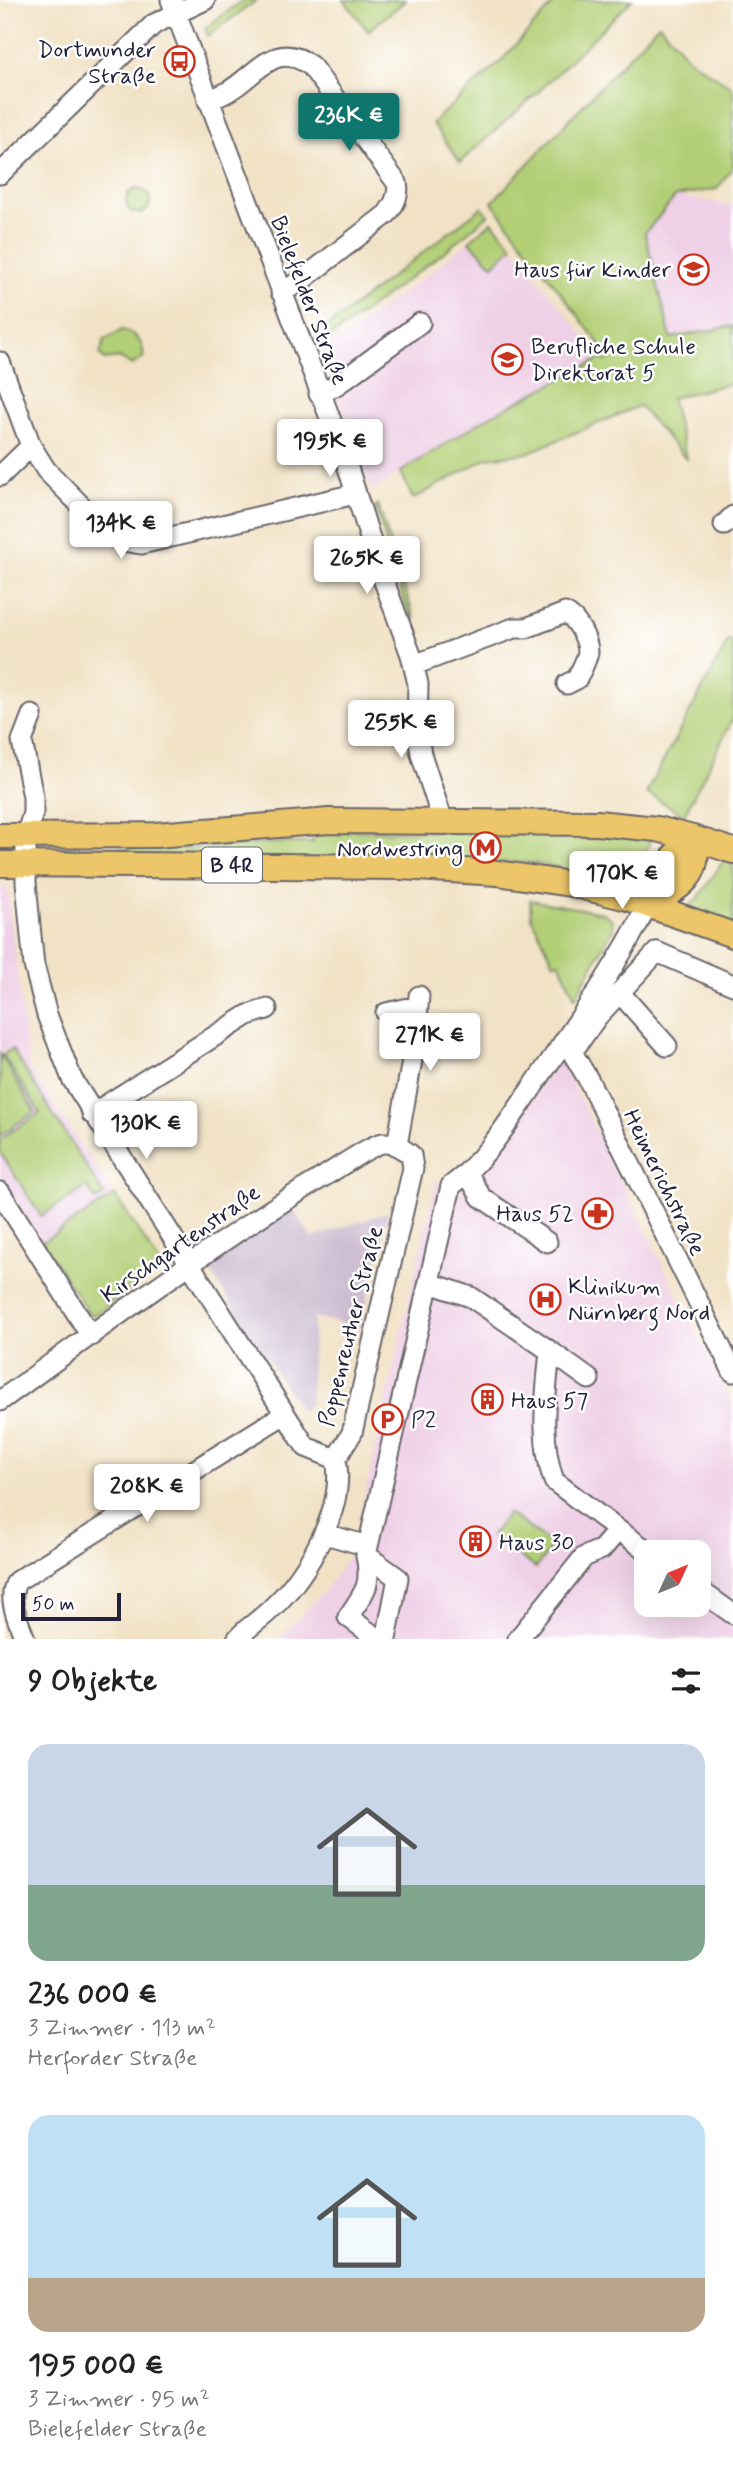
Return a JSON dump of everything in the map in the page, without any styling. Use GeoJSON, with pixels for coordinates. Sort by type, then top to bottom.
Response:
{"type":"FeatureCollection","features":[{"type":"Feature","properties":{"kind":"main road","name":"B 4R"},"geometry":{"type":"LineString","coordinates":[[0,836],[155,835],[329,821],[597,823],[646,828],[693,838],[733,851]]}},
{"type":"Feature","properties":{"kind":"main road"},"geometry":{"type":"LineString","coordinates":[[648,904],[676,890],[690,875],[696,860],[693,838]]}},
{"type":"Feature","properties":{"kind":"main road","name":"B 4R"},"geometry":{"type":"LineString","coordinates":[[0,863],[389,867],[497,873],[570,884],[648,904],[733,935]]}},
{"type":"Feature","properties":{"kind":"street"},"geometry":{"type":"LineString","coordinates":[[0,174],[174,7],[205,0]]}},
{"type":"Feature","properties":{"kind":"street","name":"Bielefelder Straße"},"geometry":{"type":"LineString","coordinates":[[174,7],[343,452],[414,665],[418,684],[417,730],[421,754],[443,822]]}},
{"type":"Feature","properties":{"kind":"street"},"geometry":{"type":"LineString","coordinates":[[208,101],[228,91],[271,59],[293,55],[311,66],[397,183],[394,206],[387,214],[298,283],[281,292]]}},
{"type":"Feature","properties":{"kind":"street"},"geometry":{"type":"LineString","coordinates":[[319,394],[338,384],[420,323]]}},
{"type":"Feature","properties":{"kind":"street"},"geometry":{"type":"LineString","coordinates":[[0,362],[31,446],[46,470],[107,532],[122,541],[141,544],[355,494]]}},
{"type":"Feature","properties":{"kind":"street"},"geometry":{"type":"LineString","coordinates":[[0,476],[31,446]]}},
{"type":"Feature","properties":{"kind":"street"},"geometry":{"type":"LineString","coordinates":[[414,665],[514,628],[526,628],[565,613],[573,616],[579,625],[588,652],[578,680],[566,684]]}},
{"type":"Feature","properties":{"kind":"street"},"geometry":{"type":"LineString","coordinates":[[32,715],[22,741],[33,805],[26,836],[26,864],[34,965],[47,1015],[72,1079],[283,1415],[306,1447],[336,1459]]}},
{"type":"Feature","properties":{"kind":"street"},"geometry":{"type":"LineString","coordinates":[[378,1639],[348,1617],[368,1587],[367,1550],[451,1186],[468,1174],[518,1107],[568,1047],[648,904]]}},
{"type":"Feature","properties":{"kind":"street"},"geometry":{"type":"LineString","coordinates":[[568,1047],[579,1040],[657,953],[733,985]]}},
{"type":"Feature","properties":{"kind":"street"},"geometry":{"type":"LineString","coordinates":[[620,993],[667,1046]]}},
{"type":"Feature","properties":{"kind":"street"},"geometry":{"type":"LineString","coordinates":[[386,1013],[419,1001],[414,1049],[397,1145]]}},
{"type":"Feature","properties":{"kind":"street"},"geometry":{"type":"LineString","coordinates":[[92,1114],[248,1015],[267,1009]]}},
{"type":"Feature","properties":{"kind":"street","name":"Heimerichstraße"},"geometry":{"type":"LineString","coordinates":[[568,1047],[588,1079],[733,1372]]}},
{"type":"Feature","properties":{"kind":"street","name":"Kirschgartenstraße"},"geometry":{"type":"LineString","coordinates":[[0,1401],[188,1264],[274,1207],[382,1143],[397,1145]]}},
{"type":"Feature","properties":{"kind":"street","name":"Poppenreuther Straße"},"geometry":{"type":"LineString","coordinates":[[237,1639],[289,1590],[305,1569],[325,1534],[340,1476],[336,1459],[352,1433],[413,1168],[411,1155],[397,1145]]}},
{"type":"Feature","properties":{"kind":"street"},"geometry":{"type":"LineString","coordinates":[[468,1174],[481,1198],[547,1242]]}},
{"type":"Feature","properties":{"kind":"street"},"geometry":{"type":"LineString","coordinates":[[0,1192],[91,1336]]}},
{"type":"Feature","properties":{"kind":"street"},"geometry":{"type":"LineString","coordinates":[[430,1283],[471,1297],[589,1379]]}},
{"type":"Feature","properties":{"kind":"street"},"geometry":{"type":"LineString","coordinates":[[550,1350],[543,1423],[554,1481],[634,1541]]}},
{"type":"Feature","properties":{"kind":"street"},"geometry":{"type":"LineString","coordinates":[[24,1639],[12,1600],[13,1587],[17,1581],[283,1415]]}},
{"type":"Feature","properties":{"kind":"street"},"geometry":{"type":"LineString","coordinates":[[519,1639],[584,1557],[603,1549],[618,1530]]}},
{"type":"Feature","properties":{"kind":"street"},"geometry":{"type":"LineString","coordinates":[[325,1534],[367,1550],[398,1578],[386,1639]]}},
{"type":"Feature","properties":{"kind":"street"},"geometry":{"type":"LineString","coordinates":[[711,1598],[733,1614]]}},
{"type":"Feature","properties":{"kind":"shaded area","name":"Haus für Kinder"},"geometry":{"type":"Polygon","coordinates":[[[676,196],[733,205],[733,326],[671,338],[645,232],[676,196]]]}},
{"type":"Feature","properties":{"kind":"shaded area"},"geometry":{"type":"Polygon","coordinates":[[[492,222],[602,358],[493,414],[372,491],[320,353],[430,273],[492,222]]]}},
{"type":"Feature","properties":{"kind":"shaded area"},"geometry":{"type":"Polygon","coordinates":[[[0,888],[7,888],[29,1068],[115,1195],[42,1242],[0,1178],[0,888]]]}},
{"type":"Feature","properties":{"kind":"shaded area","name":"Klinikum Nürnberg Nord"},"geometry":{"type":"Polygon","coordinates":[[[560,1059],[733,1405],[733,1639],[279,1639],[326,1589],[352,1551],[436,1181],[461,1194],[560,1059]]]}},
{"type":"Feature","properties":{"kind":"shaded area"},"geometry":{"type":"Polygon","coordinates":[[[293,1209],[312,1238],[388,1212],[360,1328],[314,1317],[310,1404],[302,1412],[206,1265],[293,1209]]]}},
{"type":"Feature","properties":{"kind":"green space"},"geometry":{"type":"Polygon","coordinates":[[[243,0],[257,0],[208,36],[205,28],[243,0]]]}},
{"type":"Feature","properties":{"kind":"green space"},"geometry":{"type":"Polygon","coordinates":[[[344,0],[406,0],[368,31],[344,0]]]}},
{"type":"Feature","properties":{"kind":"green space"},"geometry":{"type":"Polygon","coordinates":[[[557,0],[632,0],[536,94],[460,162],[432,123],[501,61],[557,0]]]}},
{"type":"Feature","properties":{"kind":"green space"},"geometry":{"type":"Polygon","coordinates":[[[659,24],[689,59],[733,88],[733,167],[717,189],[676,196],[645,233],[671,338],[733,326],[733,383],[671,398],[687,460],[639,406],[527,453],[487,458],[413,499],[401,472],[493,414],[602,358],[605,361],[610,358],[492,202],[659,24]]]}},
{"type":"Feature","properties":{"kind":"green space"},"geometry":{"type":"Polygon","coordinates":[[[138,189],[146,193],[150,201],[146,209],[138,213],[130,209],[126,201],[130,193],[138,189]]]}},
{"type":"Feature","properties":{"kind":"green space"},"geometry":{"type":"Polygon","coordinates":[[[482,207],[488,215],[448,249],[323,343],[319,333],[482,207]]]}},
{"type":"Feature","properties":{"kind":"green space"},"geometry":{"type":"Polygon","coordinates":[[[492,222],[513,246],[493,265],[469,241],[492,222]]]}},
{"type":"Feature","properties":{"kind":"green space"},"geometry":{"type":"Polygon","coordinates":[[[122,330],[135,336],[143,348],[143,358],[132,365],[119,358],[104,360],[100,354],[105,339],[122,330]]]}},
{"type":"Feature","properties":{"kind":"green space"},"geometry":{"type":"Polygon","coordinates":[[[378,505],[415,621],[406,607],[375,506],[378,505]]]}},
{"type":"Feature","properties":{"kind":"green space"},"geometry":{"type":"Polygon","coordinates":[[[729,640],[733,643],[733,718],[684,815],[646,793],[729,640]]]}},
{"type":"Feature","properties":{"kind":"green space"},"geometry":{"type":"Polygon","coordinates":[[[312,830],[653,834],[631,885],[619,880],[534,863],[59,857],[59,848],[181,849],[313,843],[312,830]]]}},
{"type":"Feature","properties":{"kind":"green space"},"geometry":{"type":"Polygon","coordinates":[[[724,860],[733,864],[733,929],[686,910],[701,894],[724,860]]]}},
{"type":"Feature","properties":{"kind":"green space"},"geometry":{"type":"Polygon","coordinates":[[[530,900],[603,913],[612,920],[613,929],[575,998],[559,961],[554,963],[531,917],[530,900]]]}},
{"type":"Feature","properties":{"kind":"green space"},"geometry":{"type":"Polygon","coordinates":[[[12,1049],[104,1195],[96,1200],[87,1187],[41,1216],[0,1152],[0,1139],[40,1113],[3,1055],[12,1049]]]}},
{"type":"Feature","properties":{"kind":"green space"},"geometry":{"type":"Polygon","coordinates":[[[0,1054],[35,1112],[0,1135],[0,1054]]]}},
{"type":"Feature","properties":{"kind":"green space"},"geometry":{"type":"Polygon","coordinates":[[[115,1195],[162,1267],[94,1315],[89,1313],[42,1242],[115,1195]]]}},
{"type":"Feature","properties":{"kind":"green space"},"geometry":{"type":"Polygon","coordinates":[[[508,1513],[553,1545],[536,1568],[491,1536],[508,1513]]]}},
{"type":"Feature","properties":{"kind":"place","name":"Dortmunder Straße"},"geometry":{"type":"Point","coordinates":[179,62]}},
{"type":"Feature","properties":{"kind":"place","name":"Haus für Kinder"},"geometry":{"type":"Point","coordinates":[694,269]}},
{"type":"Feature","properties":{"kind":"place","name":"Berufliche Schule Direktorat 5"},"geometry":{"type":"Point","coordinates":[508,359]}},
{"type":"Feature","properties":{"kind":"place","name":"Nordwestring"},"geometry":{"type":"Point","coordinates":[486,848]}},
{"type":"Feature","properties":{"kind":"place","name":"Haus 52"},"geometry":{"type":"Point","coordinates":[597,1213]}},
{"type":"Feature","properties":{"kind":"place","name":"Klinikum Nürnberg Nord"},"geometry":{"type":"Point","coordinates":[545,1299]}},
{"type":"Feature","properties":{"kind":"place","name":"Haus 57"},"geometry":{"type":"Point","coordinates":[488,1400]}},
{"type":"Feature","properties":{"kind":"place","name":"P2"},"geometry":{"type":"Point","coordinates":[388,1419]}},
{"type":"Feature","properties":{"kind":"place","name":"Haus 30"},"geometry":{"type":"Point","coordinates":[476,1542]}}]}
